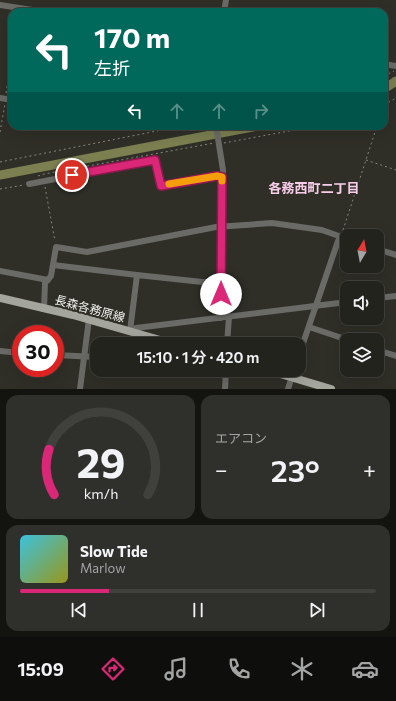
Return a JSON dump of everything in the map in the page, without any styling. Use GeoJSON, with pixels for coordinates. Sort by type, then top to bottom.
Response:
{"type":"FeatureCollection","features":[{"type":"Feature","properties":{"kind":"main road","name":"長森各務原線"},"geometry":{"type":"LineString","coordinates":[[0,298],[88,319],[150,337]]}},
{"type":"Feature","properties":{"kind":"main road"},"geometry":{"type":"LineString","coordinates":[[302,377],[331,389]]}},
{"type":"Feature","properties":{"kind":"street"},"geometry":{"type":"LineString","coordinates":[[0,5],[19,8]]}},
{"type":"Feature","properties":{"kind":"street"},"geometry":{"type":"LineString","coordinates":[[217,130],[222,160],[220,318]]}},
{"type":"Feature","properties":{"kind":"street"},"geometry":{"type":"LineString","coordinates":[[29,184],[155,160],[161,186],[217,176],[222,177]]}},
{"type":"Feature","properties":{"kind":"street"},"geometry":{"type":"LineString","coordinates":[[44,309],[45,283],[51,276],[56,247],[87,252],[221,227],[262,223],[281,223],[322,230],[340,237]]}},
{"type":"Feature","properties":{"kind":"street"},"geometry":{"type":"LineString","coordinates":[[305,337],[338,241],[340,240]]}},
{"type":"Feature","properties":{"kind":"street"},"geometry":{"type":"LineString","coordinates":[[384,251],[396,255]]}},
{"type":"Feature","properties":{"kind":"street"},"geometry":{"type":"LineString","coordinates":[[53,265],[221,284]]}},
{"type":"Feature","properties":{"kind":"street"},"geometry":{"type":"LineString","coordinates":[[0,271],[48,280]]}},
{"type":"Feature","properties":{"kind":"street"},"geometry":{"type":"LineString","coordinates":[[130,331],[138,275]]}},
{"type":"Feature","properties":{"kind":"street"},"geometry":{"type":"LineString","coordinates":[[384,297],[396,296]]}},
{"type":"Feature","properties":{"kind":"street"},"geometry":{"type":"LineString","coordinates":[[130,331],[136,328],[340,303]]}},
{"type":"Feature","properties":{"kind":"street"},"geometry":{"type":"LineString","coordinates":[[228,337],[229,317]]}},
{"type":"Feature","properties":{"kind":"street"},"geometry":{"type":"LineString","coordinates":[[80,389],[88,319]]}},
{"type":"Feature","properties":{"kind":"street"},"geometry":{"type":"LineString","coordinates":[[309,327],[340,337]]}},
{"type":"Feature","properties":{"kind":"street"},"geometry":{"type":"LineString","coordinates":[[0,351],[12,352]]}},
{"type":"Feature","properties":{"kind":"street"},"geometry":{"type":"LineString","coordinates":[[384,352],[396,356]]}},
{"type":"Feature","properties":{"kind":"street"},"geometry":{"type":"LineString","coordinates":[[64,355],[90,356]]}},
{"type":"Feature","properties":{"kind":"street"},"geometry":{"type":"LineString","coordinates":[[225,389],[226,377]]}},
{"type":"Feature","properties":{"kind":"street"},"geometry":{"type":"LineString","coordinates":[[288,389],[291,377]]}},
{"type":"Feature","properties":{"kind":"path"},"geometry":{"type":"LineString","coordinates":[[0,132],[8,85]]}},
{"type":"Feature","properties":{"kind":"path"},"geometry":{"type":"LineString","coordinates":[[0,162],[160,130]]}},
{"type":"Feature","properties":{"kind":"path"},"geometry":{"type":"LineString","coordinates":[[0,189],[29,184],[35,178],[44,174],[219,141],[290,130]]}},
{"type":"Feature","properties":{"kind":"path"},"geometry":{"type":"LineString","coordinates":[[347,229],[376,130]]}},
{"type":"Feature","properties":{"kind":"path"},"geometry":{"type":"LineString","coordinates":[[366,160],[396,170]]}},
{"type":"Feature","properties":{"kind":"path"},"geometry":{"type":"LineString","coordinates":[[44,180],[56,247]]}},
{"type":"Feature","properties":{"kind":"waterway"},"geometry":{"type":"LineString","coordinates":[[388,86],[396,81]]}},
{"type":"Feature","properties":{"kind":"waterway"},"geometry":{"type":"LineString","coordinates":[[0,175],[237,130]]}},
{"type":"Feature","properties":{"kind":"slow traffic"},"geometry":{"type":"LineString","coordinates":[[169,184],[217,176],[222,177],[222,181]]}},
{"type":"Feature","properties":{"kind":"district","name":"各務西町二丁目"},"geometry":{"type":"Point","coordinates":[314,188]}},
{"type":"Feature","properties":{"kind":"route"},"geometry":{"type":"LineString","coordinates":[[72,175],[155,160],[161,186],[217,176],[222,177],[221,294]]}}]}
